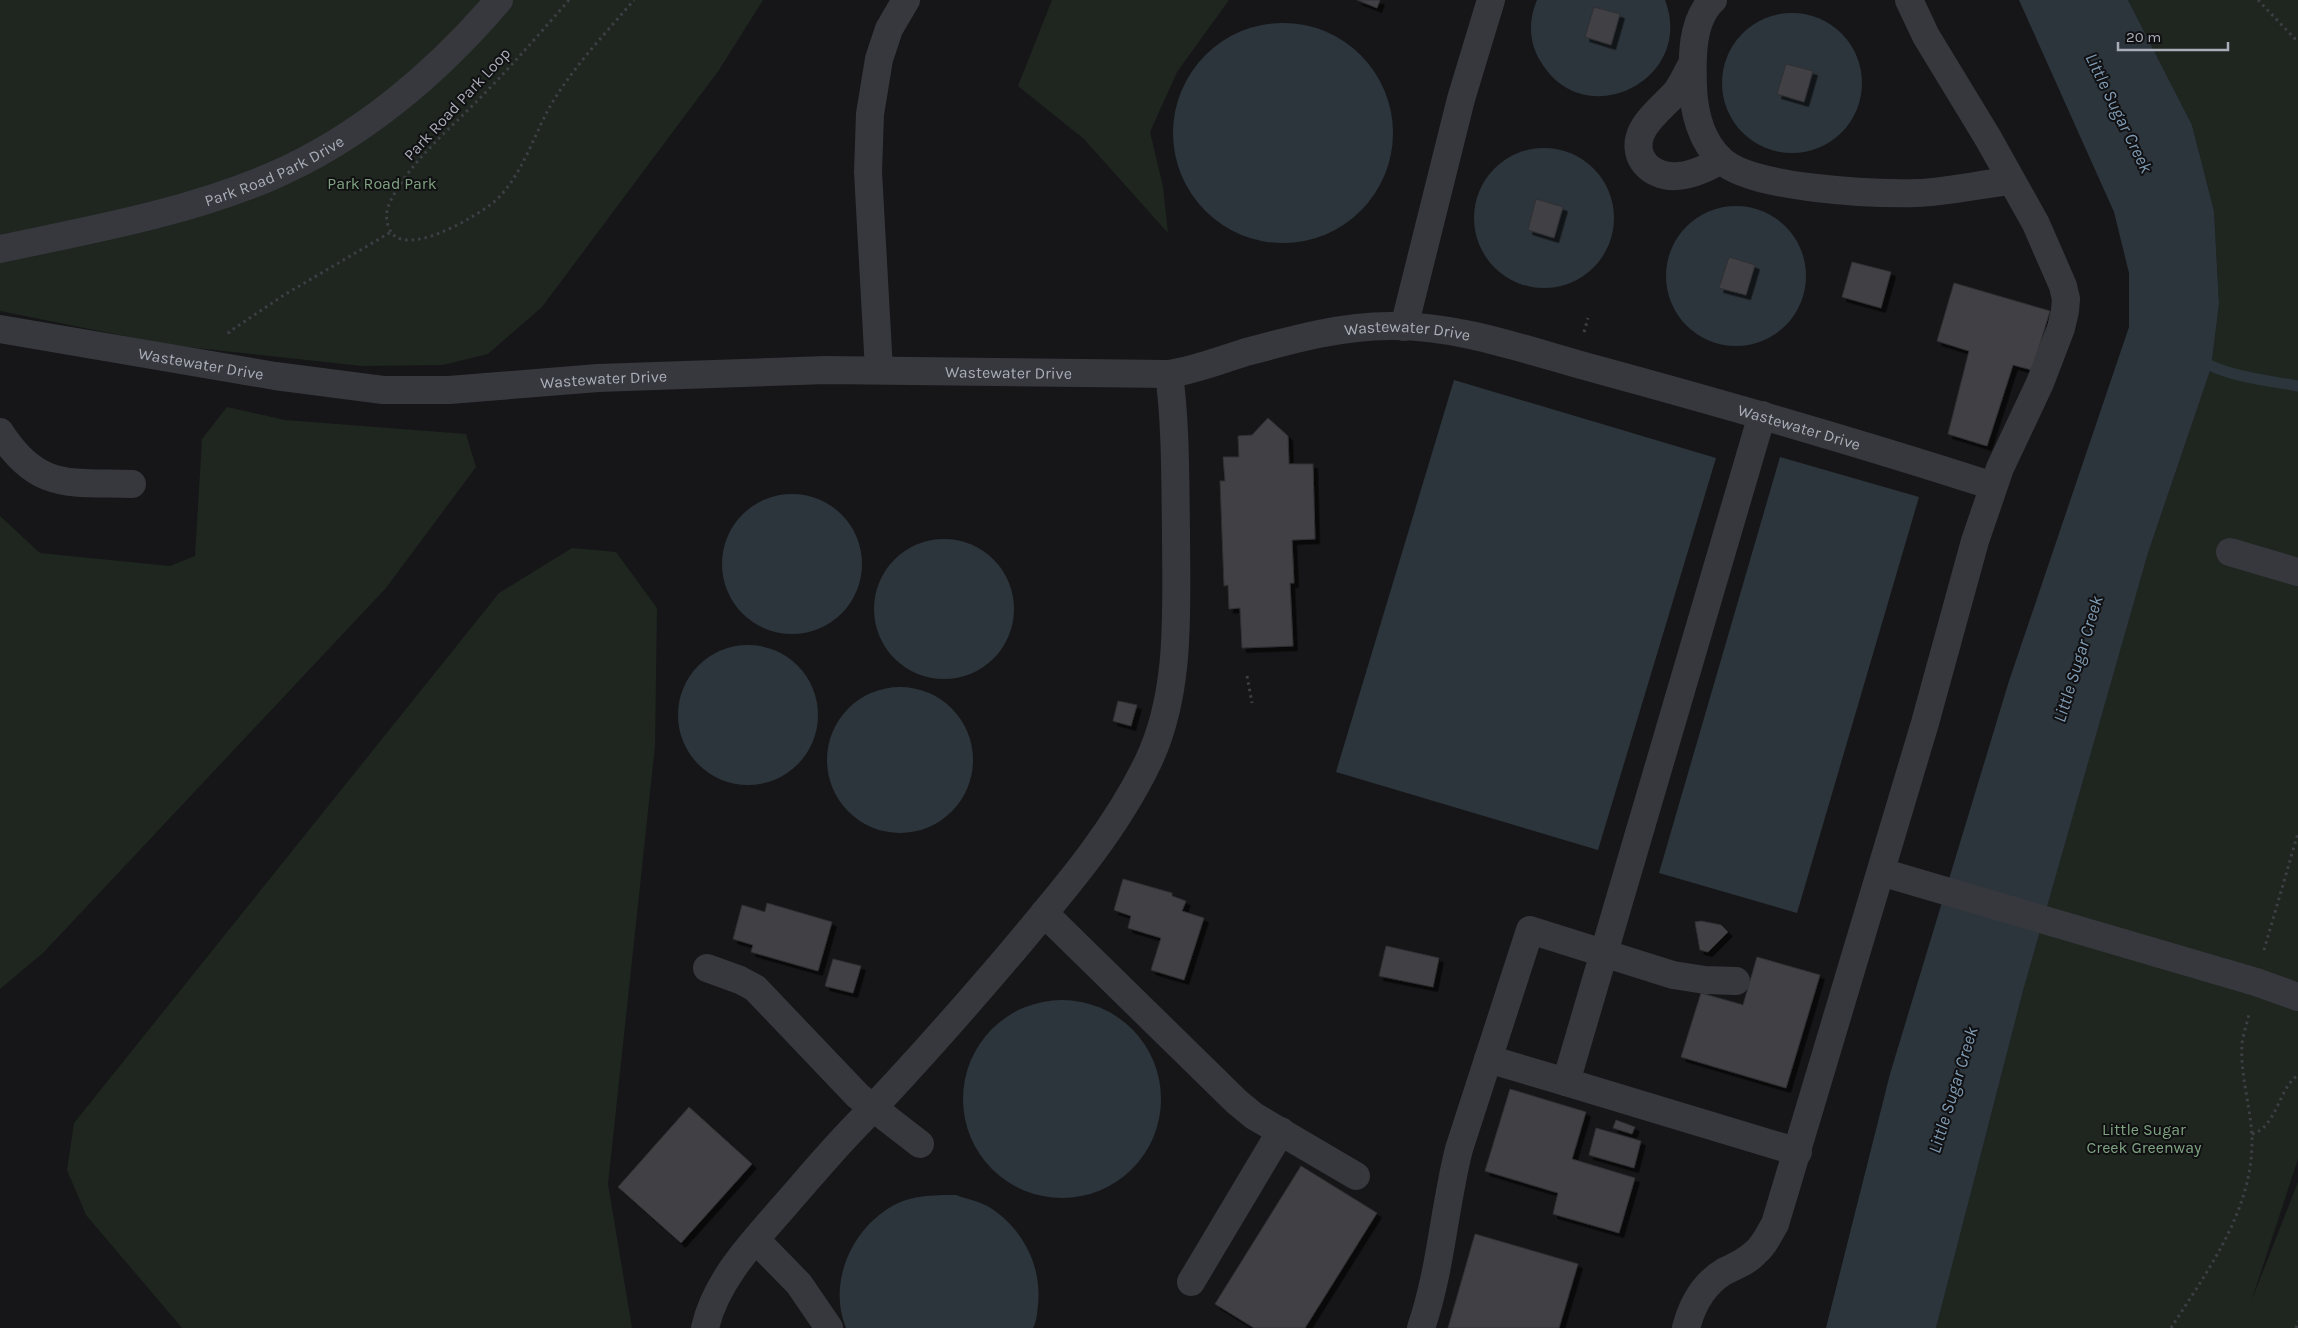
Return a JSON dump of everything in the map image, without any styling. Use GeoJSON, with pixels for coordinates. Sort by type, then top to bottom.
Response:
{"type":"FeatureCollection","features":[{"type":"Feature","properties":{"kind":"lane","name":"Park Road Park Drive"},"geometry":{"type":"LineString","coordinates":[[0,249],[104,226],[202,201],[270,177],[298,164],[332,146],[409,90],[453,51],[499,0]]}},
{"type":"Feature","properties":{"kind":"lane"},"geometry":{"type":"LineString","coordinates":[[879,370],[868,147],[874,84],[879,59],[889,29],[906,0]]}},
{"type":"Feature","properties":{"kind":"lane"},"geometry":{"type":"LineString","coordinates":[[1404,326],[1461,100],[1491,0]]}},
{"type":"Feature","properties":{"kind":"lane"},"geometry":{"type":"LineString","coordinates":[[1713,0],[1702,17],[1696,34],[1692,64],[1696,116],[1711,148],[1721,160],[1752,177],[1774,182],[1895,193],[1918,193],[2011,181]]}},
{"type":"Feature","properties":{"kind":"lane"},"geometry":{"type":"LineString","coordinates":[[1686,1328],[1691,1311],[1706,1286],[1714,1278],[1745,1262],[1757,1252],[1767,1238],[1780,1211],[1891,875],[1975,541],[1994,486],[2040,383],[2061,328],[2065,310],[2063,286],[2054,261],[2011,181],[1926,36],[1909,0]]}},
{"type":"Feature","properties":{"kind":"lane"},"geometry":{"type":"LineString","coordinates":[[1692,64],[1676,92],[1644,129],[1640,136],[1638,151],[1646,165],[1658,174],[1671,176],[1695,172],[1721,160]]}},
{"type":"Feature","properties":{"kind":"lane","name":"Wastewater Drive"},"geometry":{"type":"LineString","coordinates":[[0,329],[342,386],[415,391],[598,378],[826,370],[1169,374],[1198,368],[1287,341],[1331,332],[1367,326],[1404,326],[1441,330],[1493,341],[1762,415],[1994,486]]}},
{"type":"Feature","properties":{"kind":"lane"},"geometry":{"type":"LineString","coordinates":[[704,1328],[715,1296],[756,1240],[834,1149],[958,1015],[1044,913],[1114,822],[1148,762],[1166,706],[1175,640],[1174,419],[1169,374]]}},
{"type":"Feature","properties":{"kind":"lane"},"geometry":{"type":"LineString","coordinates":[[1566,1082],[1762,415]]}},
{"type":"Feature","properties":{"kind":"lane"},"geometry":{"type":"LineString","coordinates":[[0,432],[22,460],[37,473],[52,479],[132,484]]}},
{"type":"Feature","properties":{"kind":"lane"},"geometry":{"type":"LineString","coordinates":[[2230,552],[2298,572]]}},
{"type":"Feature","properties":{"kind":"lane"},"geometry":{"type":"LineString","coordinates":[[1891,875],[2256,982],[2298,997]]}},
{"type":"Feature","properties":{"kind":"lane"},"geometry":{"type":"LineString","coordinates":[[1044,913],[1237,1102],[1254,1116],[1356,1176]]}},
{"type":"Feature","properties":{"kind":"lane"},"geometry":{"type":"LineString","coordinates":[[1421,1328],[1438,1265],[1452,1174],[1530,930],[1681,977],[1736,981]]}},
{"type":"Feature","properties":{"kind":"lane"},"geometry":{"type":"LineString","coordinates":[[707,968],[740,980],[755,988],[872,1109],[920,1144]]}},
{"type":"Feature","properties":{"kind":"lane"},"geometry":{"type":"LineString","coordinates":[[1488,1059],[1798,1152]]}},
{"type":"Feature","properties":{"kind":"lane"},"geometry":{"type":"LineString","coordinates":[[1191,1282],[1281,1131]]}},
{"type":"Feature","properties":{"kind":"lane"},"geometry":{"type":"LineString","coordinates":[[756,1240],[798,1284],[830,1328]]}},
{"type":"Feature","properties":{"kind":"path","name":"Park Road Park Loop"},"geometry":{"type":"LineString","coordinates":[[391,232],[386,219],[387,206],[395,192],[443,134],[525,50],[569,0]]}},
{"type":"Feature","properties":{"kind":"path"},"geometry":{"type":"LineString","coordinates":[[228,368],[229,332],[284,295],[391,232],[405,241],[426,239],[466,220],[495,201],[511,181],[549,109],[581,62],[634,0]]}},
{"type":"Feature","properties":{"kind":"path"},"geometry":{"type":"LineString","coordinates":[[2258,0],[2298,42]]}},
{"type":"Feature","properties":{"kind":"path"},"geometry":{"type":"LineString","coordinates":[[1584,333],[1588,318]]}},
{"type":"Feature","properties":{"kind":"path"},"geometry":{"type":"LineString","coordinates":[[1247,676],[1252,702]]}},
{"type":"Feature","properties":{"kind":"path"},"geometry":{"type":"LineString","coordinates":[[2171,1328],[2219,1250],[2241,1204],[2250,1170],[2252,1134],[2242,1045],[2256,982],[2298,833]]}},
{"type":"Feature","properties":{"kind":"path"},"geometry":{"type":"LineString","coordinates":[[2252,1134],[2259,1132],[2270,1118],[2290,1080],[2298,1075]]}},
{"type":"Feature","properties":{"kind":"path"},"geometry":{"type":"LineString","coordinates":[[2296,1328],[2298,1322]]}},
{"type":"Feature","properties":{"kind":"green space","name":"Park Road Park"},"geometry":{"type":"Polygon","coordinates":[[[0,0],[763,0],[719,70],[542,307],[488,354],[443,365],[362,366],[169,345],[0,311],[0,0]]]}},
{"type":"Feature","properties":{"kind":"green space"},"geometry":{"type":"Polygon","coordinates":[[[1052,0],[1229,0],[1177,72],[1150,132],[1163,187],[1168,233],[1084,139],[1018,86],[1052,0]]]}},
{"type":"Feature","properties":{"kind":"green space","name":"Little Sugar Creek Greenway"},"geometry":{"type":"Polygon","coordinates":[[[2128,0],[2298,0],[2298,1159],[2251,1302],[2298,1182],[2298,1328],[1936,1328],[2023,991],[2148,553],[2211,368],[2219,304],[2214,211],[2192,125],[2128,0]]]}},
{"type":"Feature","properties":{"kind":"green space"},"geometry":{"type":"Polygon","coordinates":[[[227,407],[285,420],[466,434],[476,467],[386,588],[43,953],[0,989],[0,516],[40,553],[170,566],[195,556],[202,439],[227,407]]]}},
{"type":"Feature","properties":{"kind":"green space"},"geometry":{"type":"Polygon","coordinates":[[[572,548],[616,552],[657,608],[655,746],[608,1184],[632,1328],[182,1328],[86,1215],[67,1170],[74,1123],[499,593],[572,548]]]}},
{"type":"Feature","properties":{"kind":"water"},"geometry":{"type":"Polygon","coordinates":[[[1537,0],[1665,0],[1670,29],[1665,54],[1651,74],[1631,88],[1607,96],[1583,94],[1560,84],[1537,55],[1532,40],[1531,24],[1537,0]]]}},
{"type":"Feature","properties":{"kind":"water","name":"Little Sugar Creek"},"geometry":{"type":"Polygon","coordinates":[[[2019,0],[2128,0],[2192,125],[2214,211],[2219,304],[2211,368],[2148,553],[2023,991],[1936,1328],[1826,1328],[1890,1074],[2009,681],[2129,327],[2129,273],[2114,212],[2019,0]]]}},
{"type":"Feature","properties":{"kind":"water"},"geometry":{"type":"Polygon","coordinates":[[[1792,13],[1819,19],[1831,25],[1841,34],[1850,44],[1856,56],[1862,83],[1856,110],[1850,122],[1841,132],[1831,141],[1819,147],[1792,153],[1765,147],[1753,141],[1743,132],[1734,122],[1728,110],[1722,83],[1728,56],[1734,44],[1743,34],[1753,25],[1765,19],[1792,13]]]}},
{"type":"Feature","properties":{"kind":"water"},"geometry":{"type":"Polygon","coordinates":[[[1272,23],[1294,23],[1325,31],[1344,41],[1361,55],[1375,72],[1385,91],[1391,111],[1393,133],[1391,155],[1385,175],[1375,194],[1361,211],[1344,225],[1315,239],[1294,243],[1272,243],[1251,239],[1231,230],[1213,218],[1198,203],[1186,185],[1177,165],[1173,144],[1173,122],[1177,101],[1186,81],[1198,63],[1213,48],[1231,36],[1251,27],[1272,23]]]}},
{"type":"Feature","properties":{"kind":"water"},"geometry":{"type":"Polygon","coordinates":[[[1544,148],[1571,154],[1583,160],[1593,169],[1602,179],[1608,191],[1614,218],[1608,245],[1602,257],[1593,267],[1583,276],[1571,282],[1544,288],[1517,282],[1505,276],[1495,267],[1486,257],[1480,245],[1474,218],[1480,191],[1486,179],[1495,169],[1505,160],[1517,154],[1544,148]]]}},
{"type":"Feature","properties":{"kind":"water"},"geometry":{"type":"Polygon","coordinates":[[[1736,206],[1763,212],[1775,218],[1785,227],[1794,237],[1800,249],[1806,276],[1800,303],[1794,315],[1785,325],[1775,334],[1763,340],[1736,346],[1709,340],[1697,334],[1687,325],[1678,315],[1672,303],[1666,276],[1672,249],[1678,237],[1687,227],[1697,218],[1709,212],[1736,206]]]}},
{"type":"Feature","properties":{"kind":"water"},"geometry":{"type":"Polygon","coordinates":[[[1454,380],[1716,458],[1598,850],[1336,772],[1454,380]]]}},
{"type":"Feature","properties":{"kind":"water"},"geometry":{"type":"Polygon","coordinates":[[[1780,457],[1919,497],[1797,913],[1659,873],[1780,457]]]}},
{"type":"Feature","properties":{"kind":"water"},"geometry":{"type":"Polygon","coordinates":[[[792,494],[806,495],[819,499],[842,514],[857,537],[861,550],[861,578],[857,591],[842,614],[819,629],[806,633],[792,634],[778,633],[765,629],[742,614],[727,591],[723,578],[722,564],[723,550],[727,537],[742,514],[765,499],[778,495],[792,494]]]}},
{"type":"Feature","properties":{"kind":"water"},"geometry":{"type":"Polygon","coordinates":[[[944,539],[958,540],[971,544],[994,559],[1009,582],[1013,595],[1013,623],[1009,636],[994,659],[971,674],[958,678],[944,679],[930,678],[917,674],[894,659],[879,636],[875,623],[874,609],[875,595],[879,582],[894,559],[917,544],[930,540],[944,539]]]}},
{"type":"Feature","properties":{"kind":"water"},"geometry":{"type":"Polygon","coordinates":[[[748,645],[762,646],[775,650],[798,665],[813,688],[817,701],[817,729],[813,742],[798,765],[775,780],[762,784],[748,785],[734,784],[721,780],[698,765],[683,742],[679,729],[678,715],[679,701],[683,688],[698,665],[721,650],[734,646],[748,645]]]}},
{"type":"Feature","properties":{"kind":"water"},"geometry":{"type":"Polygon","coordinates":[[[900,687],[928,692],[952,708],[968,732],[973,760],[968,788],[952,812],[928,828],[900,833],[872,828],[848,812],[832,788],[827,760],[832,732],[848,708],[872,692],[900,687]]]}},
{"type":"Feature","properties":{"kind":"water"},"geometry":{"type":"Polygon","coordinates":[[[1052,1000],[1072,1000],[1091,1004],[1109,1011],[1125,1022],[1139,1036],[1154,1061],[1161,1089],[1157,1128],[1150,1146],[1139,1162],[1125,1176],[1109,1187],[1091,1194],[1072,1198],[1052,1198],[1033,1194],[1015,1187],[999,1176],[985,1162],[974,1146],[967,1128],[963,1109],[963,1089],[967,1070],[974,1052],[985,1036],[999,1022],[1015,1011],[1033,1004],[1052,1000]]]}},
{"type":"Feature","properties":{"kind":"water"},"geometry":{"type":"Polygon","coordinates":[[[956,1195],[985,1205],[1001,1216],[1012,1226],[1028,1249],[1037,1276],[1038,1290],[1037,1317],[1033,1328],[846,1328],[841,1311],[841,1277],[846,1261],[863,1231],[875,1218],[905,1200],[930,1196],[956,1195]]]}},
{"type":"Feature","properties":{"kind":"building"},"geometry":{"type":"Polygon","coordinates":[[[1357,0],[1380,0],[1377,8],[1357,0]]]}},
{"type":"Feature","properties":{"kind":"building"},"geometry":{"type":"Polygon","coordinates":[[[1594,7],[1620,14],[1611,45],[1585,37],[1594,7]]]}},
{"type":"Feature","properties":{"kind":"building"},"geometry":{"type":"Polygon","coordinates":[[[1786,64],[1813,71],[1804,102],[1777,94],[1786,64]]]}},
{"type":"Feature","properties":{"kind":"building"},"geometry":{"type":"Polygon","coordinates":[[[1536,199],[1563,207],[1554,238],[1528,230],[1536,199]]]}},
{"type":"Feature","properties":{"kind":"building"},"geometry":{"type":"Polygon","coordinates":[[[1729,257],[1755,265],[1746,295],[1719,288],[1729,257]]]}},
{"type":"Feature","properties":{"kind":"building"},"geometry":{"type":"Polygon","coordinates":[[[1852,262],[1891,272],[1881,308],[1842,297],[1852,262]]]}},
{"type":"Feature","properties":{"kind":"building"},"geometry":{"type":"Polygon","coordinates":[[[1954,283],[2050,311],[2032,370],[2013,365],[1987,446],[1948,434],[1969,351],[1937,341],[1954,283]]]}},
{"type":"Feature","properties":{"kind":"building"},"geometry":{"type":"Polygon","coordinates":[[[1268,418],[1288,436],[1289,464],[1313,464],[1315,539],[1292,540],[1294,583],[1290,583],[1293,646],[1242,648],[1240,608],[1229,609],[1228,585],[1224,586],[1220,481],[1225,481],[1223,457],[1239,457],[1238,436],[1252,435],[1268,418]]]}},
{"type":"Feature","properties":{"kind":"building"},"geometry":{"type":"Polygon","coordinates":[[[1118,701],[1137,705],[1131,726],[1113,721],[1118,701]]]}},
{"type":"Feature","properties":{"kind":"building"},"geometry":{"type":"Polygon","coordinates":[[[1123,879],[1172,893],[1172,896],[1186,901],[1182,911],[1204,918],[1184,980],[1151,970],[1161,938],[1128,928],[1131,916],[1114,910],[1123,879]]]}},
{"type":"Feature","properties":{"kind":"building"},"geometry":{"type":"Polygon","coordinates":[[[767,903],[832,922],[818,971],[751,952],[753,945],[733,939],[742,905],[765,912],[767,903]]]}},
{"type":"Feature","properties":{"kind":"building"},"geometry":{"type":"Polygon","coordinates":[[[1701,921],[1721,925],[1728,932],[1708,952],[1700,950],[1695,922],[1701,921]]]}},
{"type":"Feature","properties":{"kind":"building"},"geometry":{"type":"Polygon","coordinates":[[[1386,946],[1439,958],[1433,987],[1379,976],[1386,946]]]}},
{"type":"Feature","properties":{"kind":"building"},"geometry":{"type":"Polygon","coordinates":[[[1757,957],[1820,975],[1786,1088],[1681,1057],[1701,993],[1743,1005],[1757,957]]]}},
{"type":"Feature","properties":{"kind":"building"},"geometry":{"type":"Polygon","coordinates":[[[833,959],[861,966],[853,993],[825,986],[833,959]]]}},
{"type":"Feature","properties":{"kind":"building"},"geometry":{"type":"Polygon","coordinates":[[[1510,1089],[1586,1112],[1572,1159],[1635,1178],[1619,1233],[1553,1214],[1558,1193],[1485,1171],[1510,1089]]]}},
{"type":"Feature","properties":{"kind":"building"},"geometry":{"type":"Polygon","coordinates":[[[689,1107],[752,1164],[681,1243],[618,1187],[689,1107]]]}},
{"type":"Feature","properties":{"kind":"building"},"geometry":{"type":"Polygon","coordinates":[[[1616,1120],[1635,1127],[1632,1134],[1613,1128],[1616,1120]]]}},
{"type":"Feature","properties":{"kind":"building"},"geometry":{"type":"Polygon","coordinates":[[[1596,1128],[1641,1141],[1634,1168],[1589,1155],[1596,1128]]]}},
{"type":"Feature","properties":{"kind":"building"},"geometry":{"type":"Polygon","coordinates":[[[1301,1166],[1377,1213],[1305,1328],[1254,1328],[1215,1304],[1301,1166]]]}},
{"type":"Feature","properties":{"kind":"building"},"geometry":{"type":"Polygon","coordinates":[[[1475,1234],[1578,1264],[1559,1328],[1448,1328],[1475,1234]]]}},
{"type":"Feature","properties":{"kind":"waterway"},"geometry":{"type":"LineString","coordinates":[[2199,360],[2235,374],[2298,386]]}}]}
